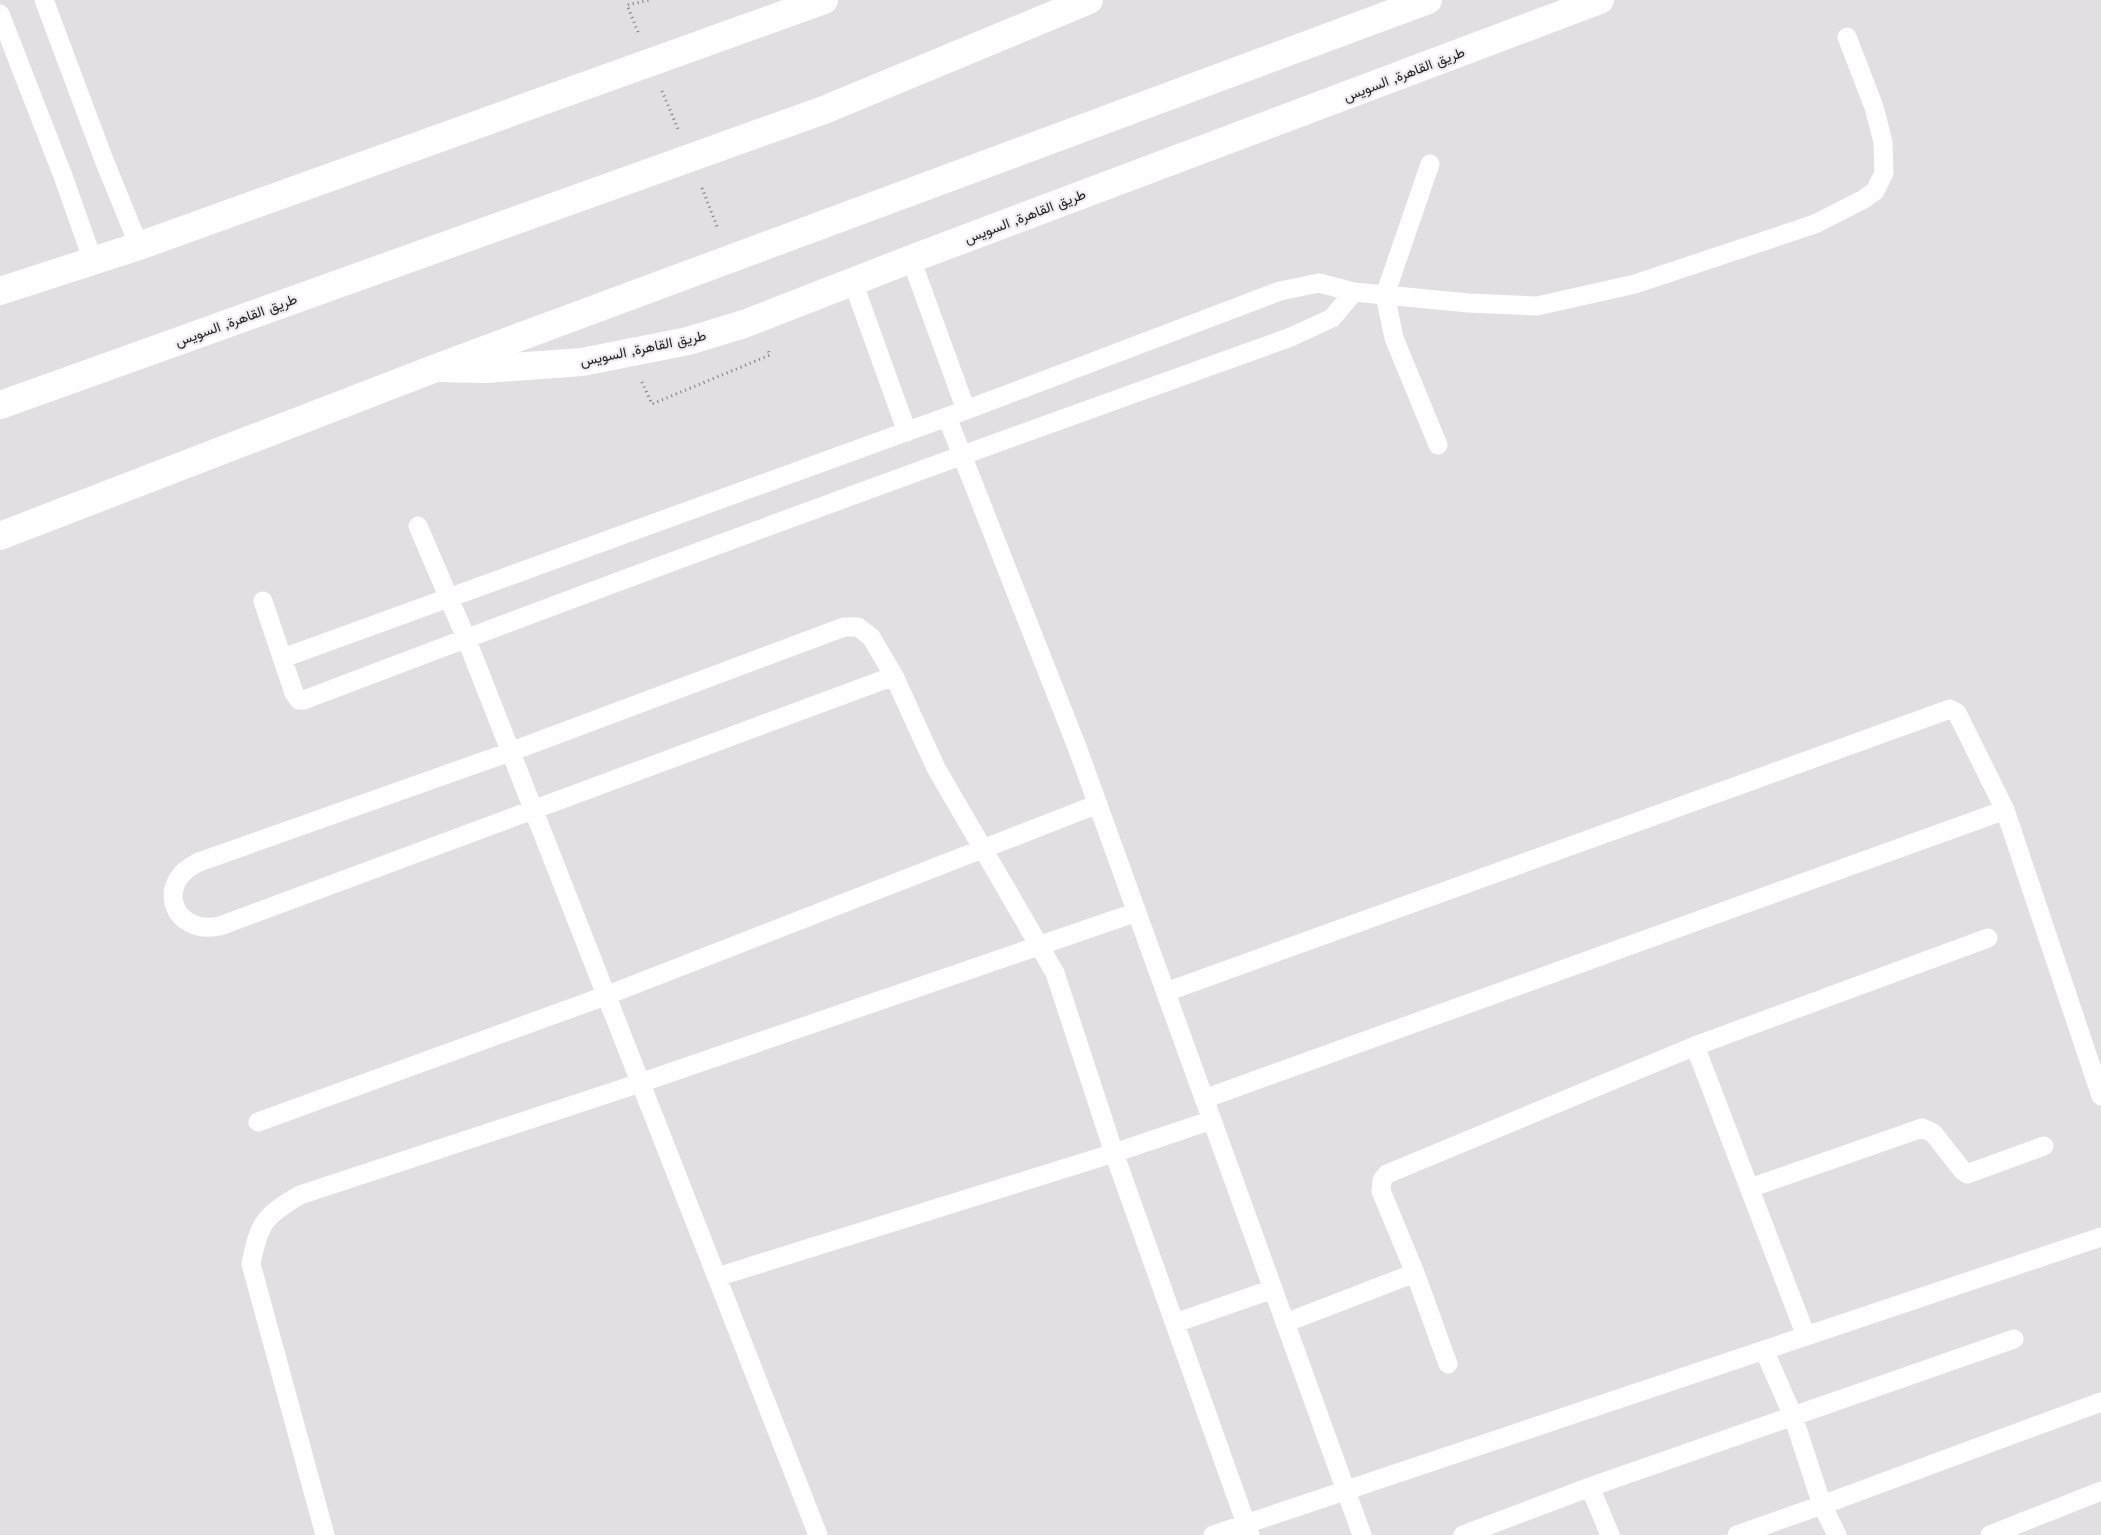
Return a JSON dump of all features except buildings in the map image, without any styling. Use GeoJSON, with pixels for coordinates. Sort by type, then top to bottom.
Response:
{"type":"FeatureCollection","features":[{"type":"Feature","properties":{"kind":"main road"},"geometry":{"type":"LineString","coordinates":[[0,291],[139,246],[824,0]]}},
{"type":"Feature","properties":{"kind":"main road","name":"طريق القاهرة, السويس"},"geometry":{"type":"LineString","coordinates":[[0,405],[824,110],[1089,0]]}},
{"type":"Feature","properties":{"kind":"main road","name":"طريق القاهرة, السويس"},"geometry":{"type":"LineString","coordinates":[[0,536],[436,368],[1428,0]]}},
{"type":"Feature","properties":{"kind":"main road","name":"طريق القاهرة, السويس"},"geometry":{"type":"LineString","coordinates":[[436,368],[485,369],[582,362],[688,341],[744,324],[910,259],[1600,0]]}},
{"type":"Feature","properties":{"kind":"lane"},"geometry":{"type":"LineString","coordinates":[[44,0],[104,160],[139,246]]}},
{"type":"Feature","properties":{"kind":"lane"},"geometry":{"type":"LineString","coordinates":[[0,14],[94,261]]}},
{"type":"Feature","properties":{"kind":"lane"},"geometry":{"type":"LineString","coordinates":[[283,658],[907,432],[1280,291],[1319,283],[1354,292],[1469,304],[1537,306],[1636,284],[1815,224],[1864,199],[1875,191],[1884,173],[1883,142],[1874,107],[1847,37]]}},
{"type":"Feature","properties":{"kind":"lane"},"geometry":{"type":"LineString","coordinates":[[1430,164],[1385,295],[1394,338],[1438,445]]}},
{"type":"Feature","properties":{"kind":"lane"},"geometry":{"type":"LineString","coordinates":[[910,259],[966,410]]}},
{"type":"Feature","properties":{"kind":"lane"},"geometry":{"type":"LineString","coordinates":[[853,282],[907,432]]}},
{"type":"Feature","properties":{"kind":"lane"},"geometry":{"type":"LineString","coordinates":[[263,601],[294,693],[299,700],[304,700],[466,638],[962,455],[1291,337],[1332,318],[1354,292]]}},
{"type":"Feature","properties":{"kind":"lane"},"geometry":{"type":"LineString","coordinates":[[947,417],[1098,804],[1362,1535]]}},
{"type":"Feature","properties":{"kind":"lane"},"geometry":{"type":"LineString","coordinates":[[418,526],[466,638],[818,1535]]}},
{"type":"Feature","properties":{"kind":"lane"},"geometry":{"type":"LineString","coordinates":[[894,676],[220,926],[208,928],[187,923],[179,914],[174,904],[173,893],[175,883],[180,874],[189,867],[510,752],[844,627],[858,627],[871,637],[894,676],[936,768],[1055,973],[1114,1153],[1248,1529]]}},
{"type":"Feature","properties":{"kind":"lane"},"geometry":{"type":"LineString","coordinates":[[1166,992],[1950,709],[1957,713],[2005,810],[2101,1096]]}},
{"type":"Feature","properties":{"kind":"lane"},"geometry":{"type":"LineString","coordinates":[[258,1122],[605,996],[1098,804]]}},
{"type":"Feature","properties":{"kind":"lane"},"geometry":{"type":"LineString","coordinates":[[1204,1099],[2005,810]]}},
{"type":"Feature","properties":{"kind":"lane"},"geometry":{"type":"LineString","coordinates":[[325,1535],[251,1264],[257,1235],[274,1210],[300,1195],[640,1083],[1137,912]]}},
{"type":"Feature","properties":{"kind":"lane"},"geometry":{"type":"LineString","coordinates":[[1448,1364],[1415,1273],[1381,1191],[1382,1180],[1387,1174],[1696,1046],[1988,938]]}},
{"type":"Feature","properties":{"kind":"lane"},"geometry":{"type":"LineString","coordinates":[[1696,1046],[1806,1336]]}},
{"type":"Feature","properties":{"kind":"lane"},"geometry":{"type":"LineString","coordinates":[[717,1278],[1114,1153],[1212,1120]]}},
{"type":"Feature","properties":{"kind":"lane"},"geometry":{"type":"LineString","coordinates":[[1750,1188],[1922,1128],[1933,1133],[1967,1174],[2044,1146]]}},
{"type":"Feature","properties":{"kind":"lane"},"geometry":{"type":"LineString","coordinates":[[1213,1535],[1248,1529],[1346,1490],[2101,1237]]}},
{"type":"Feature","properties":{"kind":"lane"},"geometry":{"type":"LineString","coordinates":[[1285,1323],[1415,1273]]}},
{"type":"Feature","properties":{"kind":"lane"},"geometry":{"type":"LineString","coordinates":[[1175,1324],[1273,1289]]}},
{"type":"Feature","properties":{"kind":"lane"},"geometry":{"type":"LineString","coordinates":[[1463,1535],[1590,1487],[2014,1339]]}},
{"type":"Feature","properties":{"kind":"lane"},"geometry":{"type":"LineString","coordinates":[[1764,1350],[1793,1416],[1822,1505],[1836,1535]]}},
{"type":"Feature","properties":{"kind":"lane"},"geometry":{"type":"LineString","coordinates":[[1737,1535],[2101,1402]]}},
{"type":"Feature","properties":{"kind":"lane"},"geometry":{"type":"LineString","coordinates":[[1590,1487],[1610,1535]]}},
{"type":"Feature","properties":{"kind":"lane"},"geometry":{"type":"LineString","coordinates":[[1990,1535],[2101,1491]]}},
{"type":"Feature","properties":{"kind":"path"},"geometry":{"type":"LineString","coordinates":[[627,5],[650,0]]}},
{"type":"Feature","properties":{"kind":"path"},"geometry":{"type":"LineString","coordinates":[[652,404],[770,355]]}}]}
